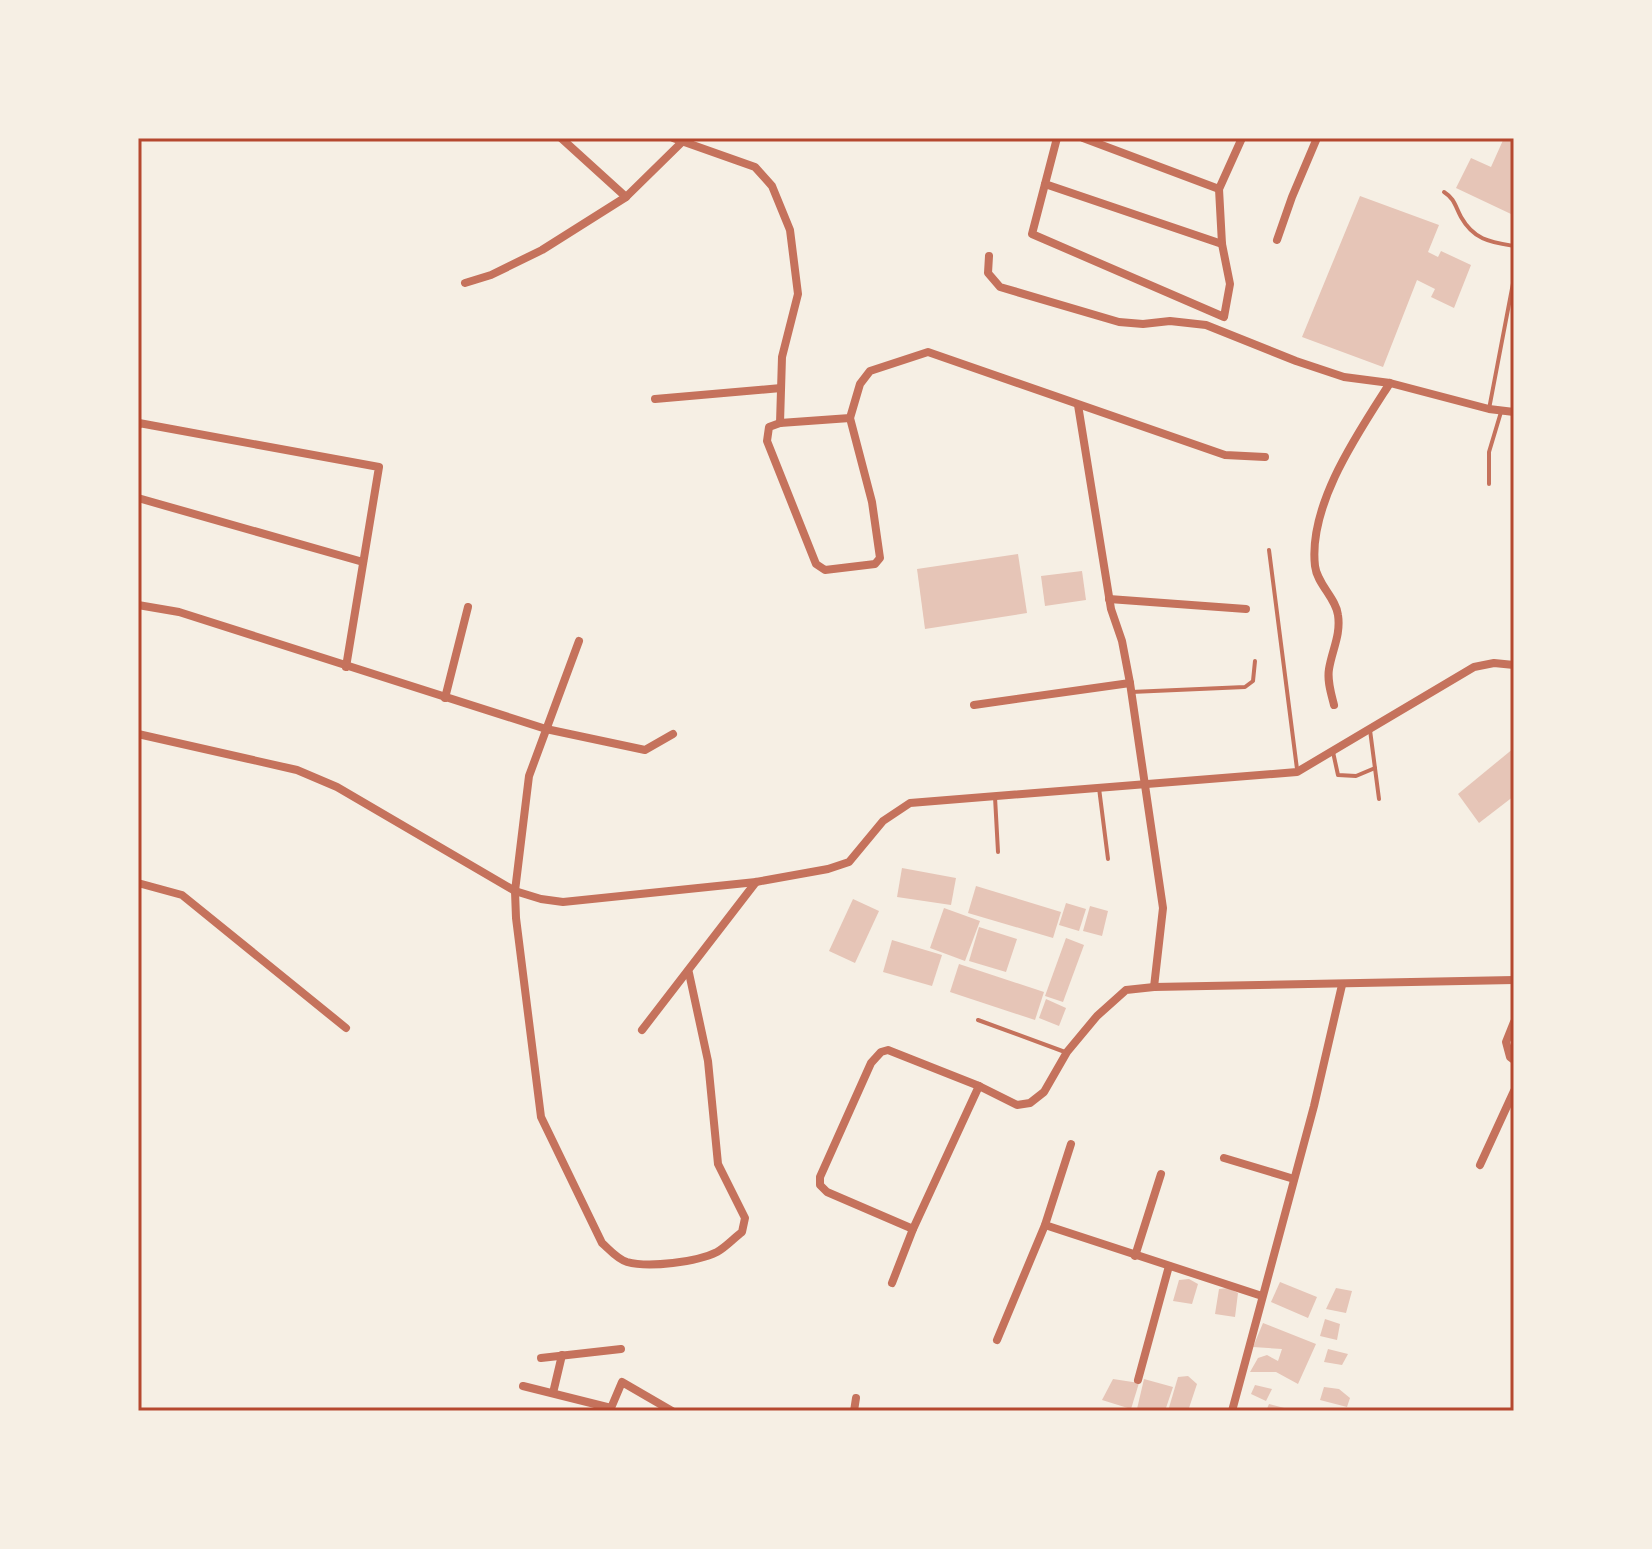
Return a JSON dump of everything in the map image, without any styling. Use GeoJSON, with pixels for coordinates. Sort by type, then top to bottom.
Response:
{"type":"FeatureCollection","features":[{"type":"Feature","properties":{"kind":"street"},"geometry":{"type":"LineString","coordinates":[[561,138],[626,197]]}},
{"type":"Feature","properties":{"kind":"street"},"geometry":{"type":"LineString","coordinates":[[1057,138],[1032,234],[1224,317],[1230,284],[1222,244],[1219,189],[1240,139]]}},
{"type":"Feature","properties":{"kind":"street"},"geometry":{"type":"LineString","coordinates":[[1083,138],[1219,189]]}},
{"type":"Feature","properties":{"kind":"street"},"geometry":{"type":"LineString","coordinates":[[1277,240],[1317,138]]}},
{"type":"Feature","properties":{"kind":"street"},"geometry":{"type":"LineString","coordinates":[[465,283],[491,275],[542,250],[626,197],[677,140],[755,167],[772,186],[790,230],[798,294],[782,357],[780,423]]}},
{"type":"Feature","properties":{"kind":"street"},"geometry":{"type":"LineString","coordinates":[[1045,184],[1222,244]]}},
{"type":"Feature","properties":{"kind":"street"},"geometry":{"type":"LineString","coordinates":[[989,256],[988,273],[1000,287],[1119,322],[1143,324],[1170,321],[1206,325],[1344,377],[1390,383],[1489,409],[1514,412]]}},
{"type":"Feature","properties":{"kind":"street"},"geometry":{"type":"LineString","coordinates":[[850,418],[780,423],[769,427],[767,441],[816,564],[825,570],[875,564],[880,558],[872,502],[850,418],[860,384],[870,371],[928,352],[1225,455],[1265,457]]}},
{"type":"Feature","properties":{"kind":"street"},"geometry":{"type":"LineString","coordinates":[[1334,705],[1329,669],[1336,649],[1338,611],[1315,570],[1315,538],[1327,498],[1352,442],[1390,383]]}},
{"type":"Feature","properties":{"kind":"street"},"geometry":{"type":"LineString","coordinates":[[655,399],[781,388]]}},
{"type":"Feature","properties":{"kind":"street"},"geometry":{"type":"LineString","coordinates":[[1078,405],[1109,599],[1122,641],[1130,688],[1163,908],[1154,987]]}},
{"type":"Feature","properties":{"kind":"street"},"geometry":{"type":"LineString","coordinates":[[138,425],[379,467],[346,667]]}},
{"type":"Feature","properties":{"kind":"street"},"geometry":{"type":"LineString","coordinates":[[138,498],[363,562]]}},
{"type":"Feature","properties":{"kind":"street"},"geometry":{"type":"LineString","coordinates":[[1109,599],[1246,609]]}},
{"type":"Feature","properties":{"kind":"street"},"geometry":{"type":"LineString","coordinates":[[138,605],[179,612],[546,729],[645,750],[673,734]]}},
{"type":"Feature","properties":{"kind":"street"},"geometry":{"type":"LineString","coordinates":[[445,698],[468,607]]}},
{"type":"Feature","properties":{"kind":"street"},"geometry":{"type":"LineString","coordinates":[[579,641],[529,776],[515,891],[516,918],[541,1117],[602,1243],[616,1257],[628,1263],[667,1263],[697,1259],[718,1251],[742,1232],[745,1218],[718,1164],[708,1061],[689,973]]}},
{"type":"Feature","properties":{"kind":"street"},"geometry":{"type":"LineString","coordinates":[[138,734],[297,770],[337,787],[515,891],[563,902],[756,882],[828,869],[849,862],[883,821],[910,803],[1297,772],[1474,667],[1494,663],[1514,665]]}},
{"type":"Feature","properties":{"kind":"street"},"geometry":{"type":"LineString","coordinates":[[974,705],[1130,688]]}},
{"type":"Feature","properties":{"kind":"street"},"geometry":{"type":"LineString","coordinates":[[642,1030],[689,973],[756,882]]}},
{"type":"Feature","properties":{"kind":"street"},"geometry":{"type":"LineString","coordinates":[[138,883],[182,895],[346,1028]]}},
{"type":"Feature","properties":{"kind":"street"},"geometry":{"type":"LineString","coordinates":[[913,1229],[827,1192],[820,1185],[820,1177],[871,1063],[881,1052],[888,1050],[979,1086],[1017,1105],[1030,1103],[1044,1092],[1067,1052],[1097,1016],[1126,990],[1514,980]]}},
{"type":"Feature","properties":{"kind":"street"},"geometry":{"type":"LineString","coordinates":[[1232,1411],[1314,1106],[1342,985]]}},
{"type":"Feature","properties":{"kind":"street"},"geometry":{"type":"LineString","coordinates":[[1514,1022],[1506,1042],[1510,1057],[1514,1060]]}},
{"type":"Feature","properties":{"kind":"street"},"geometry":{"type":"LineString","coordinates":[[892,1283],[913,1229],[979,1086]]}},
{"type":"Feature","properties":{"kind":"street"},"geometry":{"type":"LineString","coordinates":[[1480,1165],[1514,1091]]}},
{"type":"Feature","properties":{"kind":"street"},"geometry":{"type":"LineString","coordinates":[[997,1340],[1045,1225],[1071,1144]]}},
{"type":"Feature","properties":{"kind":"street"},"geometry":{"type":"LineString","coordinates":[[1224,1158],[1294,1179]]}},
{"type":"Feature","properties":{"kind":"street"},"geometry":{"type":"LineString","coordinates":[[1135,1256],[1161,1174]]}},
{"type":"Feature","properties":{"kind":"street"},"geometry":{"type":"LineString","coordinates":[[1045,1225],[1262,1296]]}},
{"type":"Feature","properties":{"kind":"street"},"geometry":{"type":"LineString","coordinates":[[1138,1380],[1169,1266]]}},
{"type":"Feature","properties":{"kind":"street"},"geometry":{"type":"LineString","coordinates":[[541,1358],[621,1349]]}},
{"type":"Feature","properties":{"kind":"street"},"geometry":{"type":"LineString","coordinates":[[553,1393],[562,1355]]}},
{"type":"Feature","properties":{"kind":"street"},"geometry":{"type":"LineString","coordinates":[[523,1386],[611,1408],[622,1382],[672,1411]]}},
{"type":"Feature","properties":{"kind":"street"},"geometry":{"type":"LineString","coordinates":[[854,1411],[856,1398]]}},
{"type":"Feature","properties":{"kind":"lane"},"geometry":{"type":"LineString","coordinates":[[1444,192],[1455,202],[1476,237],[1486,242],[1514,246]]}},
{"type":"Feature","properties":{"kind":"lane"},"geometry":{"type":"LineString","coordinates":[[1489,409],[1514,278]]}},
{"type":"Feature","properties":{"kind":"lane"},"geometry":{"type":"LineString","coordinates":[[1489,484],[1489,452],[1502,410]]}},
{"type":"Feature","properties":{"kind":"lane"},"geometry":{"type":"LineString","coordinates":[[1269,550],[1297,772]]}},
{"type":"Feature","properties":{"kind":"lane"},"geometry":{"type":"LineString","coordinates":[[1130,688],[1245,687],[1253,681],[1255,661]]}},
{"type":"Feature","properties":{"kind":"lane"},"geometry":{"type":"LineString","coordinates":[[1370,729],[1379,799]]}},
{"type":"Feature","properties":{"kind":"lane"},"geometry":{"type":"LineString","coordinates":[[1333,752],[1338,775],[1356,776],[1375,768]]}},
{"type":"Feature","properties":{"kind":"lane"},"geometry":{"type":"LineString","coordinates":[[1099,788],[1108,859]]}},
{"type":"Feature","properties":{"kind":"lane"},"geometry":{"type":"LineString","coordinates":[[995,797],[998,852]]}},
{"type":"Feature","properties":{"kind":"lane"},"geometry":{"type":"LineString","coordinates":[[978,1020],[1067,1052]]}},
{"type":"Feature","properties":{"kind":"building"},"geometry":{"type":"Polygon","coordinates":[[[1504,138],[1514,138],[1514,208],[1511,214],[1456,188],[1471,158],[1491,167],[1504,138]]]}},
{"type":"Feature","properties":{"kind":"building"},"geometry":{"type":"Polygon","coordinates":[[[1360,196],[1439,225],[1428,252],[1438,257],[1441,251],[1471,265],[1454,308],[1431,297],[1435,289],[1417,280],[1383,367],[1302,337],[1360,196]]]}},
{"type":"Feature","properties":{"kind":"building"},"geometry":{"type":"Polygon","coordinates":[[[1018,554],[1027,613],[925,629],[917,569],[1018,554]]]}},
{"type":"Feature","properties":{"kind":"building"},"geometry":{"type":"Polygon","coordinates":[[[1082,571],[1086,600],[1045,606],[1041,576],[1082,571]]]}},
{"type":"Feature","properties":{"kind":"building"},"geometry":{"type":"Polygon","coordinates":[[[1514,748],[1514,796],[1479,823],[1458,794],[1514,748]]]}},
{"type":"Feature","properties":{"kind":"building"},"geometry":{"type":"Polygon","coordinates":[[[902,868],[956,878],[951,905],[897,897],[902,868]]]}},
{"type":"Feature","properties":{"kind":"building"},"geometry":{"type":"Polygon","coordinates":[[[976,886],[1061,912],[1053,938],[968,913],[976,886]]]}},
{"type":"Feature","properties":{"kind":"building"},"geometry":{"type":"Polygon","coordinates":[[[853,899],[879,911],[855,963],[829,951],[853,899]]]}},
{"type":"Feature","properties":{"kind":"building"},"geometry":{"type":"Polygon","coordinates":[[[1066,903],[1086,909],[1079,931],[1059,925],[1066,903]]]}},
{"type":"Feature","properties":{"kind":"building"},"geometry":{"type":"Polygon","coordinates":[[[1090,906],[1108,911],[1102,936],[1083,931],[1090,906]]]}},
{"type":"Feature","properties":{"kind":"building"},"geometry":{"type":"Polygon","coordinates":[[[944,908],[980,921],[965,961],[930,948],[944,908]]]}},
{"type":"Feature","properties":{"kind":"building"},"geometry":{"type":"Polygon","coordinates":[[[979,927],[1017,939],[1006,972],[969,961],[979,927]]]}},
{"type":"Feature","properties":{"kind":"building"},"geometry":{"type":"Polygon","coordinates":[[[1066,938],[1084,945],[1063,1002],[1045,996],[1066,938]]]}},
{"type":"Feature","properties":{"kind":"building"},"geometry":{"type":"Polygon","coordinates":[[[892,940],[942,955],[932,986],[883,972],[892,940]]]}},
{"type":"Feature","properties":{"kind":"building"},"geometry":{"type":"Polygon","coordinates":[[[959,964],[1044,992],[1035,1020],[950,992],[959,964]]]}},
{"type":"Feature","properties":{"kind":"building"},"geometry":{"type":"Polygon","coordinates":[[[1046,999],[1066,1008],[1059,1026],[1039,1018],[1046,999]]]}},
{"type":"Feature","properties":{"kind":"building"},"geometry":{"type":"Polygon","coordinates":[[[1189,1279],[1198,1284],[1192,1304],[1173,1301],[1179,1280],[1189,1279]]]}},
{"type":"Feature","properties":{"kind":"building"},"geometry":{"type":"Polygon","coordinates":[[[1280,1282],[1317,1297],[1308,1318],[1271,1302],[1280,1282]]]}},
{"type":"Feature","properties":{"kind":"building"},"geometry":{"type":"Polygon","coordinates":[[[1228,1288],[1238,1293],[1235,1317],[1215,1314],[1219,1289],[1228,1288]]]}},
{"type":"Feature","properties":{"kind":"building"},"geometry":{"type":"Polygon","coordinates":[[[1336,1288],[1352,1291],[1346,1313],[1326,1309],[1336,1288]]]}},
{"type":"Feature","properties":{"kind":"building"},"geometry":{"type":"Polygon","coordinates":[[[1325,1319],[1340,1324],[1337,1340],[1320,1336],[1325,1319]]]}},
{"type":"Feature","properties":{"kind":"building"},"geometry":{"type":"Polygon","coordinates":[[[1263,1323],[1316,1344],[1298,1384],[1276,1372],[1250,1372],[1258,1358],[1267,1355],[1278,1361],[1282,1349],[1253,1347],[1263,1323]]]}},
{"type":"Feature","properties":{"kind":"building"},"geometry":{"type":"Polygon","coordinates":[[[1328,1349],[1348,1354],[1342,1365],[1324,1362],[1328,1349]]]}},
{"type":"Feature","properties":{"kind":"building"},"geometry":{"type":"Polygon","coordinates":[[[1188,1376],[1197,1384],[1188,1411],[1168,1411],[1178,1377],[1188,1376]]]}},
{"type":"Feature","properties":{"kind":"building"},"geometry":{"type":"Polygon","coordinates":[[[1113,1379],[1139,1383],[1131,1409],[1102,1400],[1113,1379]]]}},
{"type":"Feature","properties":{"kind":"building"},"geometry":{"type":"Polygon","coordinates":[[[1144,1379],[1173,1387],[1165,1411],[1137,1409],[1144,1379]]]}},
{"type":"Feature","properties":{"kind":"building"},"geometry":{"type":"Polygon","coordinates":[[[1255,1385],[1272,1389],[1266,1401],[1251,1394],[1255,1385]]]}},
{"type":"Feature","properties":{"kind":"building"},"geometry":{"type":"Polygon","coordinates":[[[1324,1387],[1339,1389],[1350,1398],[1347,1407],[1320,1400],[1324,1387]]]}},
{"type":"Feature","properties":{"kind":"building"},"geometry":{"type":"Polygon","coordinates":[[[1269,1404],[1292,1410],[1292,1411],[1266,1411],[1269,1404]]]}}]}
